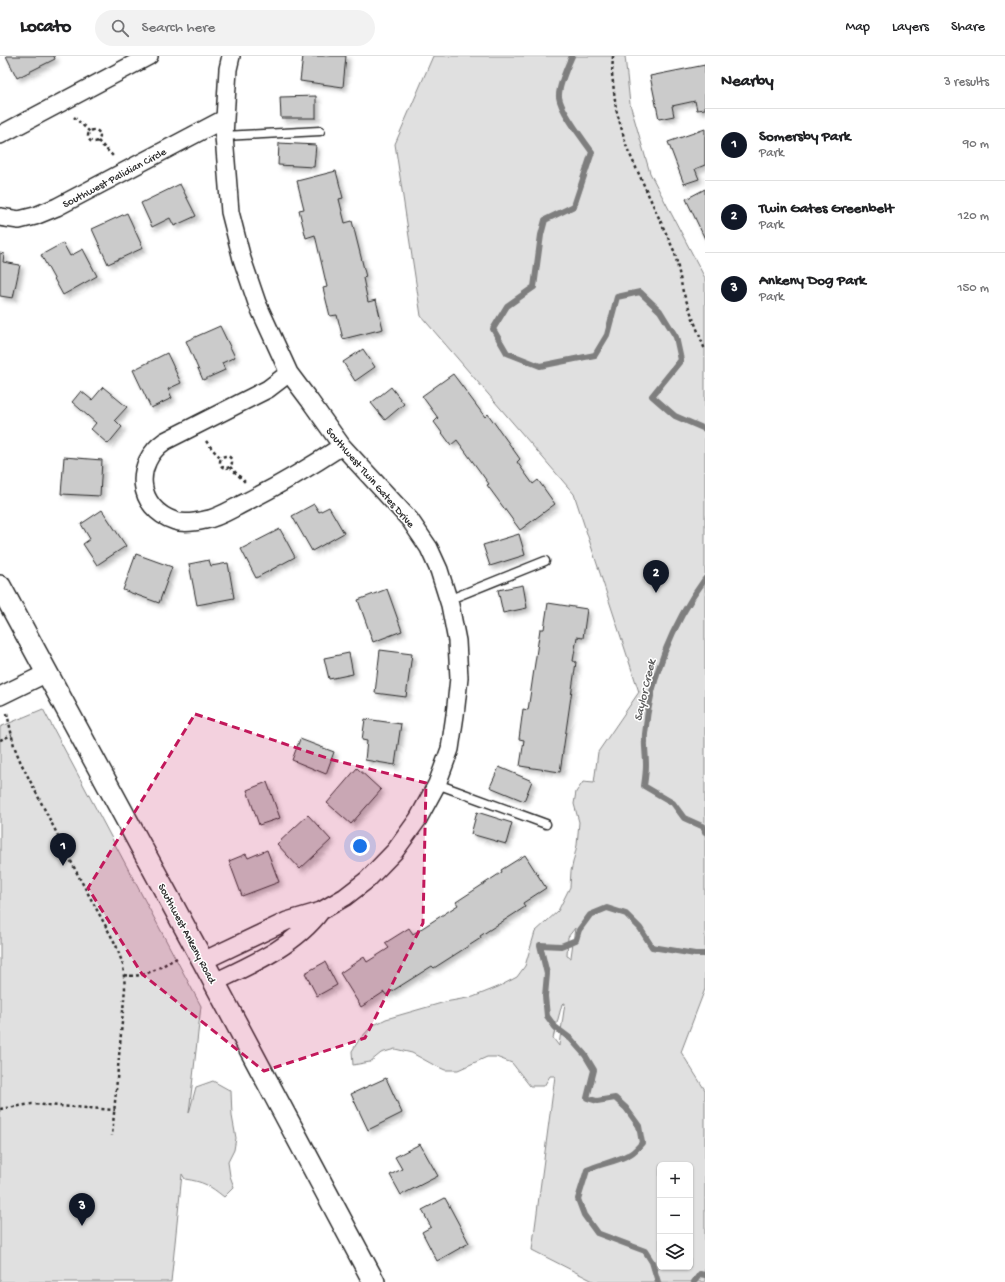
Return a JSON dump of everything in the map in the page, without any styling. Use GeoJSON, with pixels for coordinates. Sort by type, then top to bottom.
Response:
{"type":"FeatureCollection","features":[{"type":"Feature","properties":{"kind":"street"},"geometry":{"type":"LineString","coordinates":[[0,136],[149,56]]}},
{"type":"Feature","properties":{"kind":"street","name":"Southwest Twin Gates Drive"},"geometry":{"type":"LineString","coordinates":[[200,955],[287,921],[322,911],[345,897],[367,880],[395,852],[418,819],[437,784],[450,749],[459,678],[457,641],[448,600],[429,548],[410,520],[342,446],[289,373],[257,303],[242,259],[230,212],[224,127],[228,69],[231,56]]}},
{"type":"Feature","properties":{"kind":"street","name":"Southwest Palidian Circle"},"geometry":{"type":"LineString","coordinates":[[0,217],[19,220],[57,208],[224,127]]}},
{"type":"Feature","properties":{"kind":"street"},"geometry":{"type":"LineString","coordinates":[[289,373],[268,389],[157,446],[148,458],[143,473],[143,488],[151,505],[160,514],[176,522],[207,520],[264,493],[342,446]]}},
{"type":"Feature","properties":{"kind":"street","name":"Southwest Ankeny Road"},"geometry":{"type":"LineString","coordinates":[[0,586],[215,982],[374,1282]]}},
{"type":"Feature","properties":{"kind":"street"},"geometry":{"type":"LineString","coordinates":[[1,696],[47,673]]}},
{"type":"Feature","properties":{"kind":"street","name":"Southwest Twin Gates Drive"},"geometry":{"type":"LineString","coordinates":[[215,982],[249,966],[290,941],[304,931],[322,911]]}},
{"type":"Feature","properties":{"kind":"lane"},"geometry":{"type":"LineString","coordinates":[[224,127],[320,131]]}},
{"type":"Feature","properties":{"kind":"lane"},"geometry":{"type":"LineString","coordinates":[[448,600],[545,561]]}},
{"type":"Feature","properties":{"kind":"lane"},"geometry":{"type":"LineString","coordinates":[[437,784],[546,824]]}},
{"type":"Feature","properties":{"kind":"path"},"geometry":{"type":"LineString","coordinates":[[613,56],[612,74],[616,109],[627,148],[675,253],[683,292],[705,350]]}},
{"type":"Feature","properties":{"kind":"path"},"geometry":{"type":"LineString","coordinates":[[92,130],[97,131],[100,134],[99,141],[90,141],[88,134],[92,130]]}},
{"type":"Feature","properties":{"kind":"path"},"geometry":{"type":"LineString","coordinates":[[223,456],[229,457],[231,459],[232,466],[227,468],[222,467],[220,461],[223,456]]}},
{"type":"Feature","properties":{"kind":"path"},"geometry":{"type":"LineString","coordinates":[[1,696],[14,746],[79,877],[116,945],[123,965],[125,988],[112,1136]]}},
{"type":"Feature","properties":{"kind":"path"},"geometry":{"type":"LineString","coordinates":[[0,740],[12,735]]}},
{"type":"Feature","properties":{"kind":"path"},"geometry":{"type":"LineString","coordinates":[[124,975],[133,977],[200,955]]}},
{"type":"Feature","properties":{"kind":"path"},"geometry":{"type":"LineString","coordinates":[[0,1109],[32,1104],[115,1110]]}},
{"type":"Feature","properties":{"kind":"highlighted area"},"geometry":{"type":"Polygon","coordinates":[[[195,714],[333,760],[426,783],[423,923],[365,1038],[264,1071],[142,974],[88,888],[195,714]]]}},
{"type":"Feature","properties":{"kind":"shaded area"},"geometry":{"type":"Polygon","coordinates":[[[433,56],[625,56],[630,104],[650,173],[705,278],[705,989],[681,1052],[705,1090],[705,1282],[595,1282],[532,1250],[555,1076],[550,1076],[544,1086],[530,1086],[512,1063],[496,1057],[487,1057],[458,1070],[445,1070],[412,1053],[395,1049],[381,1053],[370,1062],[353,1065],[352,1051],[359,1040],[372,1026],[386,1019],[445,1002],[473,997],[498,987],[517,977],[525,966],[535,932],[558,911],[570,887],[571,871],[577,845],[579,822],[574,804],[576,792],[583,782],[594,783],[598,752],[639,692],[574,494],[421,316],[395,144],[433,56]],[[575,928],[568,937],[567,956],[571,957],[575,928]],[[565,1003],[562,1004],[553,1038],[559,1046],[565,1003]]]}},
{"type":"Feature","properties":{"kind":"shaded area"},"geometry":{"type":"Polygon","coordinates":[[[43,709],[201,1006],[189,1113],[196,1087],[213,1081],[231,1091],[232,1116],[236,1138],[234,1150],[228,1162],[230,1176],[234,1187],[224,1197],[206,1185],[197,1181],[185,1179],[182,1174],[171,1282],[0,1282],[0,727],[43,709]]]}},
{"type":"Feature","properties":{"kind":"building"},"geometry":{"type":"Polygon","coordinates":[[[6,56],[54,56],[55,59],[17,78],[6,56]]]}},
{"type":"Feature","properties":{"kind":"building"},"geometry":{"type":"Polygon","coordinates":[[[303,56],[346,56],[343,87],[300,81],[303,56]]]}},
{"type":"Feature","properties":{"kind":"building"},"geometry":{"type":"Polygon","coordinates":[[[705,65],[705,109],[697,110],[695,101],[672,106],[674,116],[659,119],[650,76],[705,65]]]}},
{"type":"Feature","properties":{"kind":"building"},"geometry":{"type":"Polygon","coordinates":[[[316,96],[316,118],[281,118],[280,97],[316,96]]]}},
{"type":"Feature","properties":{"kind":"building"},"geometry":{"type":"Polygon","coordinates":[[[705,129],[705,165],[695,169],[699,179],[684,184],[668,142],[705,129]]]}},
{"type":"Feature","properties":{"kind":"building"},"geometry":{"type":"Polygon","coordinates":[[[279,143],[316,145],[314,167],[278,165],[279,143]]]}},
{"type":"Feature","properties":{"kind":"building"},"geometry":{"type":"Polygon","coordinates":[[[336,171],[343,198],[339,199],[345,223],[352,221],[366,277],[363,278],[368,302],[376,300],[383,329],[343,339],[337,315],[330,316],[323,288],[327,287],[315,235],[306,238],[299,210],[304,209],[297,181],[336,171]]]}},
{"type":"Feature","properties":{"kind":"building"},"geometry":{"type":"Polygon","coordinates":[[[180,184],[196,216],[174,226],[170,218],[152,227],[141,203],[180,184]]]}},
{"type":"Feature","properties":{"kind":"building"},"geometry":{"type":"Polygon","coordinates":[[[705,189],[705,239],[686,199],[705,189]]]}},
{"type":"Feature","properties":{"kind":"building"},"geometry":{"type":"Polygon","coordinates":[[[127,213],[143,248],[108,264],[92,229],[127,213]]]}},
{"type":"Feature","properties":{"kind":"building"},"geometry":{"type":"Polygon","coordinates":[[[63,243],[70,256],[83,249],[97,276],[63,295],[41,255],[63,243]]]}},
{"type":"Feature","properties":{"kind":"building"},"geometry":{"type":"Polygon","coordinates":[[[0,253],[4,254],[3,262],[20,265],[13,298],[0,296],[0,253]]]}},
{"type":"Feature","properties":{"kind":"building"},"geometry":{"type":"Polygon","coordinates":[[[220,326],[235,357],[222,363],[225,370],[203,380],[186,341],[220,326]]]}},
{"type":"Feature","properties":{"kind":"building"},"geometry":{"type":"Polygon","coordinates":[[[363,349],[375,367],[355,381],[343,362],[363,349]]]}},
{"type":"Feature","properties":{"kind":"building"},"geometry":{"type":"Polygon","coordinates":[[[167,353],[181,383],[168,389],[172,398],[151,408],[133,370],[167,353]]]}},
{"type":"Feature","properties":{"kind":"building"},"geometry":{"type":"Polygon","coordinates":[[[453,374],[485,417],[488,414],[520,459],[517,462],[533,484],[538,480],[555,504],[520,530],[487,485],[489,484],[457,440],[451,445],[434,422],[438,418],[422,396],[453,374]]]}},
{"type":"Feature","properties":{"kind":"building"},"geometry":{"type":"Polygon","coordinates":[[[103,387],[127,407],[115,420],[122,427],[108,444],[91,429],[96,423],[72,402],[81,391],[92,400],[103,387]]]}},
{"type":"Feature","properties":{"kind":"building"},"geometry":{"type":"Polygon","coordinates":[[[391,387],[404,404],[385,420],[371,403],[391,387]]]}},
{"type":"Feature","properties":{"kind":"building"},"geometry":{"type":"Polygon","coordinates":[[[64,457],[102,460],[100,496],[61,494],[64,457]]]}},
{"type":"Feature","properties":{"kind":"building"},"geometry":{"type":"Polygon","coordinates":[[[314,504],[319,512],[329,507],[344,533],[312,551],[292,516],[314,504]]]}},
{"type":"Feature","properties":{"kind":"building"},"geometry":{"type":"Polygon","coordinates":[[[102,510],[126,546],[97,565],[83,544],[90,539],[81,524],[102,510]]]}},
{"type":"Feature","properties":{"kind":"building"},"geometry":{"type":"Polygon","coordinates":[[[280,529],[295,557],[256,578],[241,549],[280,529]]]}},
{"type":"Feature","properties":{"kind":"building"},"geometry":{"type":"Polygon","coordinates":[[[519,534],[525,555],[490,566],[483,545],[519,534]]]}},
{"type":"Feature","properties":{"kind":"building"},"geometry":{"type":"Polygon","coordinates":[[[136,554],[172,567],[159,603],[123,590],[136,554]]]}},
{"type":"Feature","properties":{"kind":"building"},"geometry":{"type":"Polygon","coordinates":[[[209,560],[211,566],[228,563],[234,598],[197,605],[189,564],[209,560]]]}},
{"type":"Feature","properties":{"kind":"building"},"geometry":{"type":"Polygon","coordinates":[[[523,585],[527,608],[503,613],[498,590],[523,585]]]}},
{"type":"Feature","properties":{"kind":"building"},"geometry":{"type":"Polygon","coordinates":[[[387,589],[402,631],[373,642],[358,600],[387,589]]]}},
{"type":"Feature","properties":{"kind":"building"},"geometry":{"type":"Polygon","coordinates":[[[548,603],[587,609],[583,638],[577,637],[573,661],[576,662],[560,772],[520,766],[524,740],[519,739],[523,709],[528,710],[540,629],[544,629],[548,603]]]}},
{"type":"Feature","properties":{"kind":"building"},"geometry":{"type":"Polygon","coordinates":[[[380,650],[412,654],[406,697],[375,693],[380,650]]]}},
{"type":"Feature","properties":{"kind":"building"},"geometry":{"type":"Polygon","coordinates":[[[349,653],[353,674],[329,679],[324,658],[349,653]]]}},
{"type":"Feature","properties":{"kind":"building"},"geometry":{"type":"Polygon","coordinates":[[[365,719],[401,724],[395,765],[365,760],[367,741],[362,740],[365,719]]]}},
{"type":"Feature","properties":{"kind":"building"},"geometry":{"type":"Polygon","coordinates":[[[300,739],[334,752],[326,774],[292,760],[300,739]]]}},
{"type":"Feature","properties":{"kind":"building"},"geometry":{"type":"Polygon","coordinates":[[[499,767],[532,781],[524,801],[490,787],[499,767]]]}},
{"type":"Feature","properties":{"kind":"building"},"geometry":{"type":"Polygon","coordinates":[[[357,768],[381,790],[351,824],[327,803],[357,768]]]}},
{"type":"Feature","properties":{"kind":"building"},"geometry":{"type":"Polygon","coordinates":[[[267,782],[280,818],[259,825],[247,790],[267,782]]]}},
{"type":"Feature","properties":{"kind":"building"},"geometry":{"type":"Polygon","coordinates":[[[477,812],[512,823],[506,844],[471,834],[477,812]]]}},
{"type":"Feature","properties":{"kind":"building"},"geometry":{"type":"Polygon","coordinates":[[[308,815],[331,840],[300,869],[277,844],[308,815]]]}},
{"type":"Feature","properties":{"kind":"building"},"geometry":{"type":"Polygon","coordinates":[[[267,850],[279,882],[242,896],[229,861],[246,854],[248,858],[267,850]]]}},
{"type":"Feature","properties":{"kind":"building"},"geometry":{"type":"Polygon","coordinates":[[[525,855],[546,888],[523,903],[525,907],[480,936],[481,938],[434,968],[432,966],[386,995],[384,992],[361,1007],[340,973],[364,957],[367,962],[389,948],[385,943],[409,928],[413,934],[458,905],[456,902],[525,855]]]}},
{"type":"Feature","properties":{"kind":"building"},"geometry":{"type":"Polygon","coordinates":[[[325,962],[337,985],[317,996],[305,973],[325,962]]]}},
{"type":"Feature","properties":{"kind":"building"},"geometry":{"type":"Polygon","coordinates":[[[386,1078],[402,1113],[368,1130],[351,1094],[386,1078]]]}},
{"type":"Feature","properties":{"kind":"building"},"geometry":{"type":"Polygon","coordinates":[[[420,1144],[438,1176],[401,1195],[390,1175],[402,1169],[395,1157],[420,1144]]]}},
{"type":"Feature","properties":{"kind":"building"},"geometry":{"type":"Polygon","coordinates":[[[445,1198],[469,1243],[437,1261],[422,1232],[431,1227],[422,1210],[445,1198]]]}},
{"type":"Feature","properties":{"kind":"waterway","name":"Saylor Creek"},"geometry":{"type":"LineString","coordinates":[[572,56],[562,82],[559,97],[568,118],[592,152],[574,206],[545,220],[541,235],[534,287],[507,306],[493,329],[507,353],[540,366],[595,355],[607,335],[617,297],[640,292],[660,311],[676,337],[681,360],[652,396],[675,416],[705,429]]}},
{"type":"Feature","properties":{"kind":"waterway","name":"Saylor Creek"},"geometry":{"type":"LineString","coordinates":[[705,579],[682,614],[664,652],[657,672],[645,734],[646,768],[644,786],[673,803],[684,818],[704,827],[705,832]]}},
{"type":"Feature","properties":{"kind":"waterway","name":"Saylor Creek"},"geometry":{"type":"LineString","coordinates":[[658,1282],[652,1262],[645,1251],[597,1233],[584,1215],[578,1199],[587,1170],[630,1154],[642,1143],[639,1126],[626,1108],[615,1098],[597,1101],[587,1098],[594,1070],[585,1055],[571,1039],[555,1027],[547,1016],[545,996],[547,974],[540,945],[561,946],[576,940],[579,930],[590,915],[607,908],[626,914],[640,928],[652,947],[695,954],[705,954]]}},
{"type":"Feature","properties":{"kind":"waterway","name":"Saylor Creek"},"geometry":{"type":"LineString","coordinates":[[694,1282],[700,1274],[705,1275]]}},
{"type":"Feature","properties":{"kind":"place","name":"Twin Gates Greenbelt"},"geometry":{"type":"Point","coordinates":[656,593]}},
{"type":"Feature","properties":{"kind":"place","name":"Somersby Park"},"geometry":{"type":"Point","coordinates":[63,866]}},
{"type":"Feature","properties":{"kind":"place","name":"Ankeny Dog Park"},"geometry":{"type":"Point","coordinates":[82,1226]}}]}
